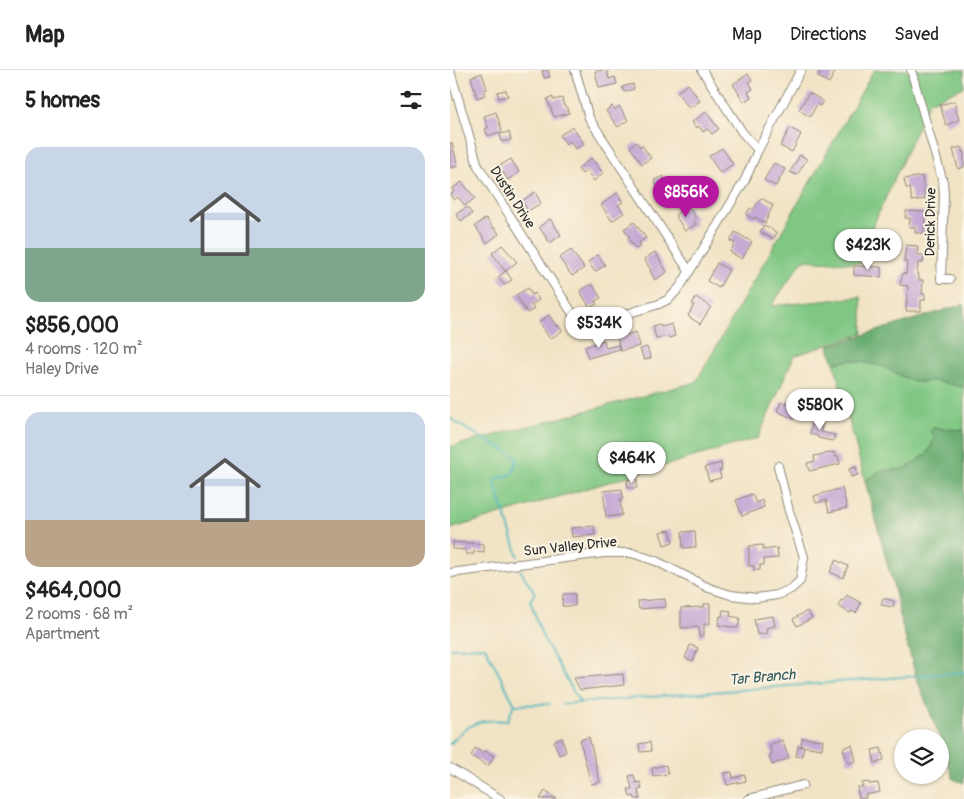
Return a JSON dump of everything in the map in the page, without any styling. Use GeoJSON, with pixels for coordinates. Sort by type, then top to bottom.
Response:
{"type":"FeatureCollection","features":[{"type":"Feature","properties":{"kind":"street"},"geometry":{"type":"LineString","coordinates":[[575,70],[590,118],[689,271],[745,180],[758,150],[801,70]]}},
{"type":"Feature","properties":{"kind":"street"},"geometry":{"type":"LineString","coordinates":[[702,70],[742,132],[758,150]]}},
{"type":"Feature","properties":{"kind":"street","name":"Derick Drive"},"geometry":{"type":"LineString","coordinates":[[911,70],[943,182],[941,279],[950,280]]}},
{"type":"Feature","properties":{"kind":"street","name":"Dustin Drive"},"geometry":{"type":"LineString","coordinates":[[450,71],[478,166],[581,324],[587,326],[604,322],[670,299],[680,287],[689,271]]}},
{"type":"Feature","properties":{"kind":"street","name":"Sun Valley Drive"},"geometry":{"type":"LineString","coordinates":[[450,574],[604,553],[632,553],[656,561],[709,588],[731,595],[756,598],[777,595],[792,589],[800,581],[804,557],[789,511],[778,466]]}},
{"type":"Feature","properties":{"kind":"street"},"geometry":{"type":"LineString","coordinates":[[450,768],[500,799]]}},
{"type":"Feature","properties":{"kind":"street"},"geometry":{"type":"LineString","coordinates":[[749,799],[803,784]]}},
{"type":"Feature","properties":{"kind":"green space"},"geometry":{"type":"Polygon","coordinates":[[[874,70],[964,70],[964,87],[929,102],[867,239],[865,264],[803,260],[771,306],[861,297],[863,333],[794,356],[758,438],[450,529],[450,447],[696,382],[874,70]]]}},
{"type":"Feature","properties":{"kind":"green space"},"geometry":{"type":"Polygon","coordinates":[[[964,304],[964,387],[934,381],[919,382],[907,379],[882,366],[851,360],[834,363],[828,346],[964,304]]]}},
{"type":"Feature","properties":{"kind":"green space"},"geometry":{"type":"Polygon","coordinates":[[[851,360],[882,366],[907,379],[919,382],[934,381],[964,387],[964,430],[933,428],[935,438],[927,454],[905,469],[880,471],[865,481],[834,363],[851,360]]]}},
{"type":"Feature","properties":{"kind":"green space"},"geometry":{"type":"Polygon","coordinates":[[[933,428],[964,430],[964,783],[953,779],[949,766],[949,729],[936,729],[916,677],[865,481],[880,471],[905,469],[927,454],[935,438],[930,431],[933,428]]]}},
{"type":"Feature","properties":{"kind":"building"},"geometry":{"type":"Polygon","coordinates":[[[542,70],[548,70],[550,77],[544,78],[542,70]]]}},
{"type":"Feature","properties":{"kind":"building"},"geometry":{"type":"Polygon","coordinates":[[[607,70],[609,79],[615,77],[617,84],[599,88],[595,71],[607,70]]]}},
{"type":"Feature","properties":{"kind":"building"},"geometry":{"type":"Polygon","coordinates":[[[821,70],[836,70],[829,83],[818,77],[821,70]]]}},
{"type":"Feature","properties":{"kind":"building"},"geometry":{"type":"Polygon","coordinates":[[[482,73],[487,89],[484,90],[485,95],[477,98],[471,77],[482,73]]]}},
{"type":"Feature","properties":{"kind":"building"},"geometry":{"type":"Polygon","coordinates":[[[748,74],[752,80],[749,82],[753,89],[748,92],[751,97],[744,102],[733,84],[748,74]]]}},
{"type":"Feature","properties":{"kind":"building"},"geometry":{"type":"Polygon","coordinates":[[[633,84],[634,89],[624,92],[622,87],[633,84]]]}},
{"type":"Feature","properties":{"kind":"building"},"geometry":{"type":"Polygon","coordinates":[[[688,84],[700,101],[689,108],[677,92],[688,84]]]}},
{"type":"Feature","properties":{"kind":"building"},"geometry":{"type":"Polygon","coordinates":[[[506,90],[508,96],[499,98],[497,92],[506,90]]]}},
{"type":"Feature","properties":{"kind":"building"},"geometry":{"type":"Polygon","coordinates":[[[809,93],[823,101],[820,106],[817,104],[810,117],[799,110],[809,93]]]}},
{"type":"Feature","properties":{"kind":"building"},"geometry":{"type":"Polygon","coordinates":[[[553,97],[553,100],[562,98],[564,106],[566,106],[569,113],[554,117],[547,99],[553,97]]]}},
{"type":"Feature","properties":{"kind":"building"},"geometry":{"type":"Polygon","coordinates":[[[955,101],[959,120],[946,125],[940,105],[955,101]]]}},
{"type":"Feature","properties":{"kind":"building"},"geometry":{"type":"Polygon","coordinates":[[[612,106],[615,110],[619,106],[628,120],[618,127],[606,111],[612,106]]]}},
{"type":"Feature","properties":{"kind":"building"},"geometry":{"type":"Polygon","coordinates":[[[496,112],[502,131],[488,136],[485,129],[488,128],[484,116],[496,112]]]}},
{"type":"Feature","properties":{"kind":"building"},"geometry":{"type":"Polygon","coordinates":[[[706,112],[719,129],[712,134],[708,129],[703,132],[699,126],[696,128],[692,122],[706,112]]]}},
{"type":"Feature","properties":{"kind":"building"},"geometry":{"type":"Polygon","coordinates":[[[573,127],[584,144],[575,149],[570,141],[566,144],[560,135],[573,127]]]}},
{"type":"Feature","properties":{"kind":"building"},"geometry":{"type":"Polygon","coordinates":[[[790,128],[801,134],[792,152],[780,146],[790,128]]]}},
{"type":"Feature","properties":{"kind":"building"},"geometry":{"type":"Polygon","coordinates":[[[509,132],[511,140],[502,142],[500,134],[509,132]]]}},
{"type":"Feature","properties":{"kind":"building"},"geometry":{"type":"Polygon","coordinates":[[[636,142],[640,147],[642,145],[651,158],[642,164],[630,147],[636,142]]]}},
{"type":"Feature","properties":{"kind":"building"},"geometry":{"type":"Polygon","coordinates":[[[450,143],[452,143],[458,166],[450,168],[450,143]]]}},
{"type":"Feature","properties":{"kind":"building"},"geometry":{"type":"Polygon","coordinates":[[[961,147],[964,152],[964,167],[958,169],[953,149],[961,147]]]}},
{"type":"Feature","properties":{"kind":"building"},"geometry":{"type":"Polygon","coordinates":[[[722,148],[733,164],[720,173],[709,156],[722,148]]]}},
{"type":"Feature","properties":{"kind":"building"},"geometry":{"type":"Polygon","coordinates":[[[800,155],[807,159],[797,175],[790,172],[800,155]]]}},
{"type":"Feature","properties":{"kind":"building"},"geometry":{"type":"Polygon","coordinates":[[[591,158],[603,173],[594,181],[586,170],[582,174],[578,169],[591,158]]]}},
{"type":"Feature","properties":{"kind":"building"},"geometry":{"type":"Polygon","coordinates":[[[511,159],[519,172],[508,180],[499,166],[511,159]]]}},
{"type":"Feature","properties":{"kind":"building"},"geometry":{"type":"Polygon","coordinates":[[[774,163],[785,169],[776,186],[764,180],[774,163]]]}},
{"type":"Feature","properties":{"kind":"building"},"geometry":{"type":"Polygon","coordinates":[[[663,176],[665,180],[669,179],[673,188],[660,194],[654,180],[663,176]]]}},
{"type":"Feature","properties":{"kind":"building"},"geometry":{"type":"Polygon","coordinates":[[[922,176],[925,199],[912,201],[910,188],[906,188],[904,179],[922,176]]]}},
{"type":"Feature","properties":{"kind":"building"},"geometry":{"type":"Polygon","coordinates":[[[462,182],[475,198],[465,206],[458,197],[454,200],[450,195],[454,192],[452,189],[462,182]]]}},
{"type":"Feature","properties":{"kind":"building"},"geometry":{"type":"Polygon","coordinates":[[[535,192],[541,203],[528,211],[522,201],[535,192]]]}},
{"type":"Feature","properties":{"kind":"building"},"geometry":{"type":"Polygon","coordinates":[[[617,193],[623,202],[618,205],[624,213],[612,221],[601,205],[617,193]]]}},
{"type":"Feature","properties":{"kind":"building"},"geometry":{"type":"Polygon","coordinates":[[[761,198],[773,205],[765,223],[755,217],[754,219],[746,215],[750,208],[753,210],[761,198]]]}},
{"type":"Feature","properties":{"kind":"building"},"geometry":{"type":"Polygon","coordinates":[[[688,206],[696,218],[693,220],[696,224],[685,231],[675,215],[688,206]]]}},
{"type":"Feature","properties":{"kind":"building"},"geometry":{"type":"Polygon","coordinates":[[[467,207],[472,214],[461,221],[456,214],[467,207]]]}},
{"type":"Feature","properties":{"kind":"building"},"geometry":{"type":"Polygon","coordinates":[[[906,211],[925,212],[924,233],[915,233],[915,227],[909,227],[910,218],[905,218],[906,211]]]}},
{"type":"Feature","properties":{"kind":"building"},"geometry":{"type":"Polygon","coordinates":[[[486,218],[499,234],[487,243],[475,226],[486,218]]]}},
{"type":"Feature","properties":{"kind":"building"},"geometry":{"type":"Polygon","coordinates":[[[550,219],[561,235],[550,243],[539,227],[550,219]]]}},
{"type":"Feature","properties":{"kind":"building"},"geometry":{"type":"Polygon","coordinates":[[[634,222],[646,238],[639,243],[641,245],[636,249],[628,239],[630,237],[624,229],[634,222]]]}},
{"type":"Feature","properties":{"kind":"building"},"geometry":{"type":"Polygon","coordinates":[[[764,225],[777,233],[773,239],[760,232],[764,225]]]}},
{"type":"Feature","properties":{"kind":"building"},"geometry":{"type":"Polygon","coordinates":[[[735,232],[752,242],[742,259],[730,252],[735,243],[730,241],[735,232]]]}},
{"type":"Feature","properties":{"kind":"building"},"geometry":{"type":"Polygon","coordinates":[[[502,245],[517,262],[505,271],[492,253],[502,245]]]}},
{"type":"Feature","properties":{"kind":"building"},"geometry":{"type":"Polygon","coordinates":[[[906,245],[918,246],[917,255],[924,255],[923,263],[918,263],[917,275],[919,275],[919,280],[923,280],[922,294],[925,294],[925,300],[921,300],[921,311],[906,311],[908,286],[900,285],[903,273],[906,274],[907,262],[904,262],[906,245]]]}},
{"type":"Feature","properties":{"kind":"building"},"geometry":{"type":"Polygon","coordinates":[[[571,250],[584,268],[572,276],[559,258],[571,250]]]}},
{"type":"Feature","properties":{"kind":"building"},"geometry":{"type":"Polygon","coordinates":[[[655,252],[667,272],[655,280],[644,259],[655,252]]]}},
{"type":"Feature","properties":{"kind":"building"},"geometry":{"type":"Polygon","coordinates":[[[598,255],[605,265],[595,272],[588,262],[598,255]]]}},
{"type":"Feature","properties":{"kind":"building"},"geometry":{"type":"Polygon","coordinates":[[[717,263],[729,270],[719,288],[707,281],[717,263]]]}},
{"type":"Feature","properties":{"kind":"building"},"geometry":{"type":"Polygon","coordinates":[[[854,266],[881,267],[881,277],[854,275],[854,266]]]}},
{"type":"Feature","properties":{"kind":"building"},"geometry":{"type":"Polygon","coordinates":[[[506,271],[512,280],[504,285],[498,277],[506,271]]]}},
{"type":"Feature","properties":{"kind":"building"},"geometry":{"type":"Polygon","coordinates":[[[592,284],[601,298],[595,301],[597,304],[590,308],[580,291],[592,284]]]}},
{"type":"Feature","properties":{"kind":"building"},"geometry":{"type":"Polygon","coordinates":[[[528,288],[532,295],[535,293],[539,300],[531,305],[534,309],[527,313],[516,295],[528,288]]]}},
{"type":"Feature","properties":{"kind":"building"},"geometry":{"type":"Polygon","coordinates":[[[696,297],[711,307],[700,324],[688,316],[696,297]]]}},
{"type":"Feature","properties":{"kind":"building"},"geometry":{"type":"Polygon","coordinates":[[[549,315],[562,331],[550,339],[539,322],[549,315]]]}},
{"type":"Feature","properties":{"kind":"building"},"geometry":{"type":"Polygon","coordinates":[[[660,324],[661,327],[672,324],[675,336],[656,339],[653,326],[660,324]]]}},
{"type":"Feature","properties":{"kind":"building"},"geometry":{"type":"Polygon","coordinates":[[[636,332],[640,346],[620,351],[617,337],[636,332]]]}},
{"type":"Feature","properties":{"kind":"building"},"geometry":{"type":"Polygon","coordinates":[[[604,340],[606,348],[618,345],[620,349],[588,358],[585,347],[604,340]]]}},
{"type":"Feature","properties":{"kind":"building"},"geometry":{"type":"Polygon","coordinates":[[[647,347],[651,358],[644,360],[640,349],[647,347]]]}},
{"type":"Feature","properties":{"kind":"building"},"geometry":{"type":"Polygon","coordinates":[[[787,401],[798,409],[794,419],[777,411],[781,402],[786,404],[787,401]]]}},
{"type":"Feature","properties":{"kind":"building"},"geometry":{"type":"Polygon","coordinates":[[[813,419],[823,421],[821,432],[835,435],[833,441],[810,434],[813,419]]]}},
{"type":"Feature","properties":{"kind":"building"},"geometry":{"type":"Polygon","coordinates":[[[834,452],[835,457],[838,456],[840,464],[809,471],[807,463],[815,461],[814,456],[834,452]]]}},
{"type":"Feature","properties":{"kind":"building"},"geometry":{"type":"Polygon","coordinates":[[[721,463],[722,470],[719,470],[721,478],[709,481],[705,467],[721,463]]]}},
{"type":"Feature","properties":{"kind":"building"},"geometry":{"type":"Polygon","coordinates":[[[856,467],[858,475],[851,477],[849,469],[856,467]]]}},
{"type":"Feature","properties":{"kind":"building"},"geometry":{"type":"Polygon","coordinates":[[[637,479],[637,488],[628,488],[627,480],[637,479]]]}},
{"type":"Feature","properties":{"kind":"building"},"geometry":{"type":"Polygon","coordinates":[[[842,488],[847,508],[829,512],[826,500],[816,503],[814,496],[842,488]]]}},
{"type":"Feature","properties":{"kind":"building"},"geometry":{"type":"Polygon","coordinates":[[[622,489],[623,499],[620,499],[622,515],[606,517],[603,491],[622,489]]]}},
{"type":"Feature","properties":{"kind":"building"},"geometry":{"type":"Polygon","coordinates":[[[752,494],[756,503],[762,500],[764,507],[742,516],[736,500],[752,494]]]}},
{"type":"Feature","properties":{"kind":"building"},"geometry":{"type":"Polygon","coordinates":[[[594,526],[595,535],[572,537],[571,528],[594,526]]]}},
{"type":"Feature","properties":{"kind":"building"},"geometry":{"type":"Polygon","coordinates":[[[670,530],[673,542],[664,545],[660,532],[670,530]]]}},
{"type":"Feature","properties":{"kind":"building"},"geometry":{"type":"Polygon","coordinates":[[[695,531],[696,547],[683,548],[682,532],[695,531]]]}},
{"type":"Feature","properties":{"kind":"building"},"geometry":{"type":"Polygon","coordinates":[[[453,542],[484,544],[484,552],[474,551],[474,554],[466,554],[466,550],[453,549],[453,542]]]}},
{"type":"Feature","properties":{"kind":"building"},"geometry":{"type":"Polygon","coordinates":[[[763,545],[763,550],[777,548],[778,558],[764,559],[764,565],[760,565],[760,570],[754,570],[754,566],[749,566],[749,546],[763,545]]]}},
{"type":"Feature","properties":{"kind":"building"},"geometry":{"type":"Polygon","coordinates":[[[836,560],[848,566],[843,578],[830,572],[836,560]]]}},
{"type":"Feature","properties":{"kind":"building"},"geometry":{"type":"Polygon","coordinates":[[[563,594],[575,594],[575,606],[562,606],[563,594]]]}},
{"type":"Feature","properties":{"kind":"building"},"geometry":{"type":"Polygon","coordinates":[[[847,595],[861,603],[856,613],[851,611],[850,613],[838,606],[847,595]]]}},
{"type":"Feature","properties":{"kind":"building"},"geometry":{"type":"Polygon","coordinates":[[[883,598],[894,601],[893,607],[881,605],[883,598]]]}},
{"type":"Feature","properties":{"kind":"building"},"geometry":{"type":"Polygon","coordinates":[[[665,599],[666,607],[639,609],[638,601],[665,599]]]}},
{"type":"Feature","properties":{"kind":"building"},"geometry":{"type":"Polygon","coordinates":[[[704,604],[710,604],[710,624],[704,624],[704,636],[699,636],[699,627],[681,628],[681,608],[704,607],[704,604]]]}},
{"type":"Feature","properties":{"kind":"building"},"geometry":{"type":"Polygon","coordinates":[[[723,610],[731,611],[730,616],[740,618],[738,628],[718,625],[723,610]]]}},
{"type":"Feature","properties":{"kind":"building"},"geometry":{"type":"Polygon","coordinates":[[[807,611],[812,618],[797,626],[793,619],[807,611]]]}},
{"type":"Feature","properties":{"kind":"building"},"geometry":{"type":"Polygon","coordinates":[[[773,616],[775,626],[766,628],[767,633],[757,635],[754,619],[773,616]]]}},
{"type":"Feature","properties":{"kind":"building"},"geometry":{"type":"Polygon","coordinates":[[[690,645],[698,648],[693,661],[685,658],[690,645]]]}},
{"type":"Feature","properties":{"kind":"building"},"geometry":{"type":"Polygon","coordinates":[[[623,674],[624,685],[580,690],[574,678],[623,674]]]}},
{"type":"Feature","properties":{"kind":"building"},"geometry":{"type":"Polygon","coordinates":[[[589,737],[600,782],[591,784],[580,740],[589,737]]]}},
{"type":"Feature","properties":{"kind":"building"},"geometry":{"type":"Polygon","coordinates":[[[562,738],[566,752],[559,755],[554,741],[562,738]]]}},
{"type":"Feature","properties":{"kind":"building"},"geometry":{"type":"Polygon","coordinates":[[[802,738],[823,740],[822,749],[801,746],[802,738]]]}},
{"type":"Feature","properties":{"kind":"building"},"geometry":{"type":"Polygon","coordinates":[[[782,740],[789,758],[772,765],[769,756],[772,754],[769,745],[782,740]]]}},
{"type":"Feature","properties":{"kind":"building"},"geometry":{"type":"Polygon","coordinates":[[[650,742],[651,751],[640,752],[639,744],[650,742]]]}},
{"type":"Feature","properties":{"kind":"building"},"geometry":{"type":"Polygon","coordinates":[[[852,745],[856,761],[848,763],[843,748],[852,745]]]}},
{"type":"Feature","properties":{"kind":"building"},"geometry":{"type":"Polygon","coordinates":[[[798,746],[804,747],[802,757],[796,756],[798,746]]]}},
{"type":"Feature","properties":{"kind":"building"},"geometry":{"type":"Polygon","coordinates":[[[475,748],[483,753],[484,750],[494,756],[488,766],[471,756],[475,748]]]}},
{"type":"Feature","properties":{"kind":"building"},"geometry":{"type":"Polygon","coordinates":[[[881,748],[884,760],[875,763],[872,750],[881,748]]]}},
{"type":"Feature","properties":{"kind":"building"},"geometry":{"type":"Polygon","coordinates":[[[666,765],[668,774],[653,776],[652,768],[666,765]]]}},
{"type":"Feature","properties":{"kind":"building"},"geometry":{"type":"Polygon","coordinates":[[[732,772],[733,778],[745,775],[746,781],[727,785],[724,773],[732,772]]]}},
{"type":"Feature","properties":{"kind":"building"},"geometry":{"type":"Polygon","coordinates":[[[634,775],[636,783],[640,782],[642,789],[638,790],[640,799],[635,799],[634,796],[630,797],[628,789],[632,789],[629,776],[634,775]]]}},
{"type":"Feature","properties":{"kind":"building"},"geometry":{"type":"Polygon","coordinates":[[[869,782],[869,784],[878,783],[880,792],[865,795],[866,798],[859,799],[857,787],[863,787],[862,783],[869,782]]]}},
{"type":"Feature","properties":{"kind":"building"},"geometry":{"type":"Polygon","coordinates":[[[545,791],[557,799],[540,799],[545,791]]]}},
{"type":"Feature","properties":{"kind":"waterway"},"geometry":{"type":"LineString","coordinates":[[450,418],[518,458],[512,474],[494,480],[518,556]]}},
{"type":"Feature","properties":{"kind":"waterway"},"geometry":{"type":"LineString","coordinates":[[520,570],[535,593],[530,600],[542,636],[580,703]]}},
{"type":"Feature","properties":{"kind":"waterway","name":"Tar Branch"},"geometry":{"type":"LineString","coordinates":[[450,648],[485,647],[515,705],[550,704]]}},
{"type":"Feature","properties":{"kind":"waterway","name":"Tar Branch"},"geometry":{"type":"LineString","coordinates":[[562,704],[964,672]]}},
{"type":"Feature","properties":{"kind":"waterway"},"geometry":{"type":"LineString","coordinates":[[450,744],[463,731],[475,724],[489,721],[507,721],[514,705]]}}]}
